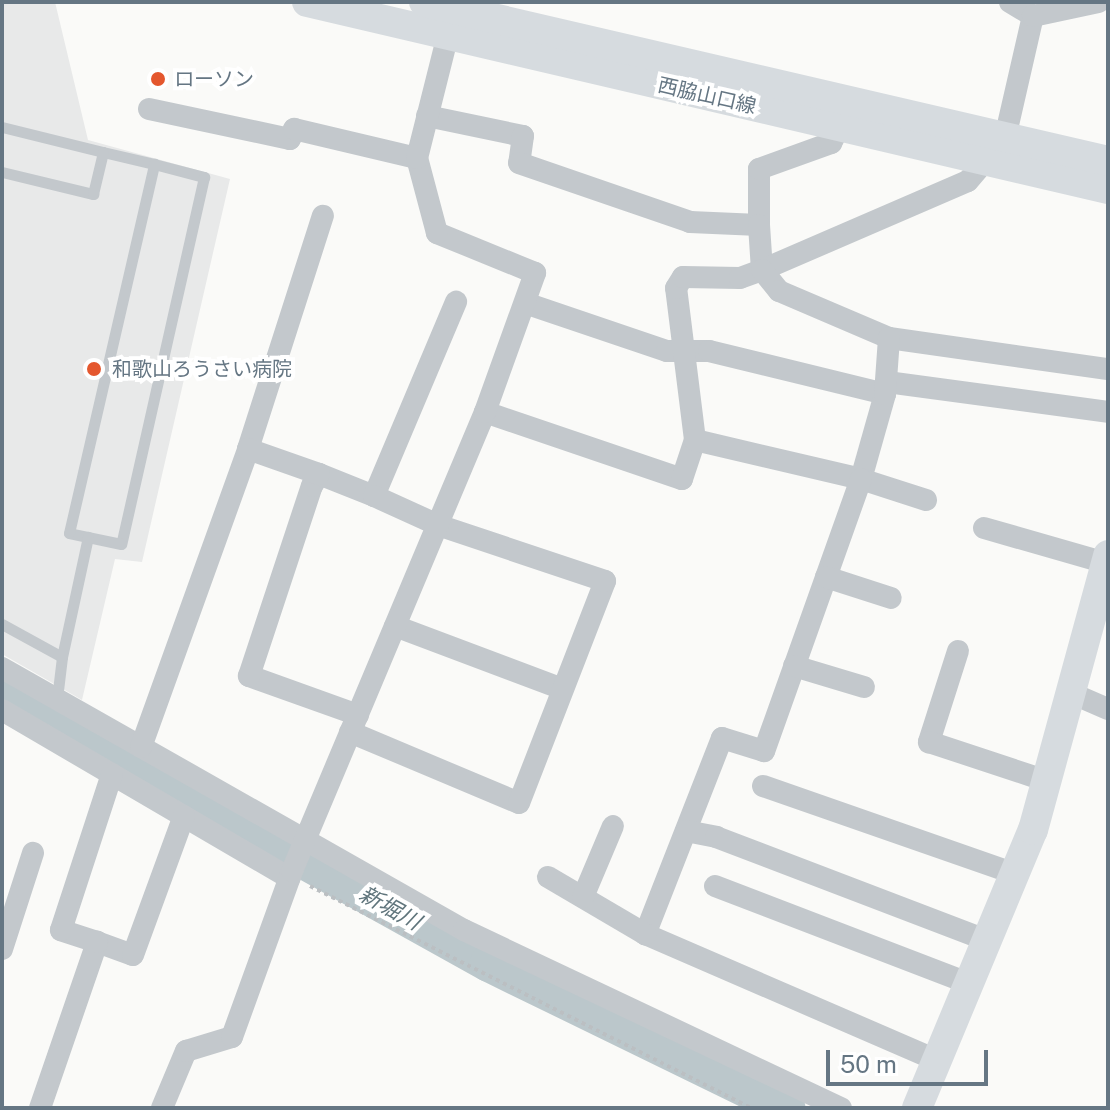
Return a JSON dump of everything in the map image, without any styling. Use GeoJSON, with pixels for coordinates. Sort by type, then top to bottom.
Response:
{"type":"FeatureCollection","features":[{"type":"Feature","properties":{"kind":"street","name":"西脇山口線"},"geometry":{"type":"LineString","coordinates":[[307,2],[452,15],[846,115],[995,149],[1108,189]]}},
{"type":"Feature","properties":{"kind":"street","name":"西脇山口線"},"geometry":{"type":"LineString","coordinates":[[424,2],[452,15]]}},
{"type":"Feature","properties":{"kind":"street"},"geometry":{"type":"LineString","coordinates":[[1010,2],[1033,16],[1099,2]]}},
{"type":"Feature","properties":{"kind":"street"},"geometry":{"type":"LineString","coordinates":[[162,1108],[186,1051],[232,1037],[291,874],[485,412],[535,273],[437,233],[417,158],[452,15]]}},
{"type":"Feature","properties":{"kind":"street"},"geometry":{"type":"LineString","coordinates":[[485,412],[682,479],[695,440],[676,288],[683,277],[740,278],[968,181],[995,149],[1033,16]]}},
{"type":"Feature","properties":{"kind":"street"},"geometry":{"type":"LineString","coordinates":[[149,109],[290,139],[294,129],[417,158]]}},
{"type":"Feature","properties":{"kind":"street"},"geometry":{"type":"LineString","coordinates":[[846,115],[831,143],[759,169],[762,270],[779,291],[889,338],[1108,369]]}},
{"type":"Feature","properties":{"kind":"street"},"geometry":{"type":"LineString","coordinates":[[427,116],[523,136],[519,163],[690,222],[759,225]]}},
{"type":"Feature","properties":{"kind":"street","name":"西脇山口線"},"geometry":{"type":"LineString","coordinates":[[995,149],[1108,161]]}},
{"type":"Feature","properties":{"kind":"street"},"geometry":{"type":"LineString","coordinates":[[141,747],[248,449],[323,216]]}},
{"type":"Feature","properties":{"kind":"street"},"geometry":{"type":"LineString","coordinates":[[374,496],[456,302]]}},
{"type":"Feature","properties":{"kind":"street"},"geometry":{"type":"LineString","coordinates":[[525,303],[667,351],[709,351],[886,388],[1108,412]]}},
{"type":"Feature","properties":{"kind":"street"},"geometry":{"type":"LineString","coordinates":[[645,934],[722,738],[764,751],[861,479],[886,388],[889,338]]}},
{"type":"Feature","properties":{"kind":"street"},"geometry":{"type":"LineString","coordinates":[[695,440],[861,479],[926,500]]}},
{"type":"Feature","properties":{"kind":"street"},"geometry":{"type":"LineString","coordinates":[[248,449],[319,474],[438,525],[605,581],[519,803],[249,676],[319,474]]}},
{"type":"Feature","properties":{"kind":"street"},"geometry":{"type":"LineString","coordinates":[[917,1108],[1016,874],[1047,781],[1107,559],[984,528]]}},
{"type":"Feature","properties":{"kind":"street"},"geometry":{"type":"LineString","coordinates":[[826,577],[891,598]]}},
{"type":"Feature","properties":{"kind":"street"},"geometry":{"type":"LineString","coordinates":[[395,626],[563,689]]}},
{"type":"Feature","properties":{"kind":"street"},"geometry":{"type":"LineString","coordinates":[[958,651],[929,742],[1047,781]]}},
{"type":"Feature","properties":{"kind":"street"},"geometry":{"type":"LineString","coordinates":[[794,666],[864,687]]}},
{"type":"Feature","properties":{"kind":"street"},"geometry":{"type":"LineString","coordinates":[[2,668],[303,844],[464,930],[841,1108]]}},
{"type":"Feature","properties":{"kind":"street"},"geometry":{"type":"LineString","coordinates":[[1071,693],[1108,709]]}},
{"type":"Feature","properties":{"kind":"street"},"geometry":{"type":"LineString","coordinates":[[2,710],[291,874]]}},
{"type":"Feature","properties":{"kind":"street"},"geometry":{"type":"LineString","coordinates":[[112,774],[61,930],[133,955],[184,816]]}},
{"type":"Feature","properties":{"kind":"street"},"geometry":{"type":"LineString","coordinates":[[763,786],[1016,874]]}},
{"type":"Feature","properties":{"kind":"street"},"geometry":{"type":"LineString","coordinates":[[583,897],[613,826]]}},
{"type":"Feature","properties":{"kind":"street"},"geometry":{"type":"LineString","coordinates":[[686,831],[716,837],[988,941]]}},
{"type":"Feature","properties":{"kind":"street"},"geometry":{"type":"LineString","coordinates":[[2,949],[33,853]]}},
{"type":"Feature","properties":{"kind":"street"},"geometry":{"type":"LineString","coordinates":[[548,877],[645,934],[939,1061]]}},
{"type":"Feature","properties":{"kind":"street"},"geometry":{"type":"LineString","coordinates":[[715,886],[970,984]]}},
{"type":"Feature","properties":{"kind":"street"},"geometry":{"type":"LineString","coordinates":[[40,1108],[97,942]]}},
{"type":"Feature","properties":{"kind":"lane"},"geometry":{"type":"LineString","coordinates":[[2,127],[154,164],[204,177],[121,544],[69,533],[154,164]]}},
{"type":"Feature","properties":{"kind":"lane"},"geometry":{"type":"LineString","coordinates":[[2,172],[93,194],[103,152]]}},
{"type":"Feature","properties":{"kind":"lane"},"geometry":{"type":"LineString","coordinates":[[57,699],[62,657],[88,537]]}},
{"type":"Feature","properties":{"kind":"lane"},"geometry":{"type":"LineString","coordinates":[[2,624],[62,657]]}},
{"type":"Feature","properties":{"kind":"path"},"geometry":{"type":"LineString","coordinates":[[291,874],[752,1108]]}},
{"type":"Feature","properties":{"kind":"shaded area","name":"和歌山ろうさい病院"},"geometry":{"type":"Polygon","coordinates":[[[2,2],[55,2],[88,140],[230,179],[142,562],[115,559],[82,700],[2,654],[2,2]]]}},
{"type":"Feature","properties":{"kind":"waterway","name":"新堀川"},"geometry":{"type":"LineString","coordinates":[[2,692],[489,963],[786,1108]]}},
{"type":"Feature","properties":{"kind":"place","name":"ローソン"},"geometry":{"type":"Point","coordinates":[158,79]}},
{"type":"Feature","properties":{"kind":"place","name":"和歌山ろうさい病院"},"geometry":{"type":"Point","coordinates":[94,369]}}]}
